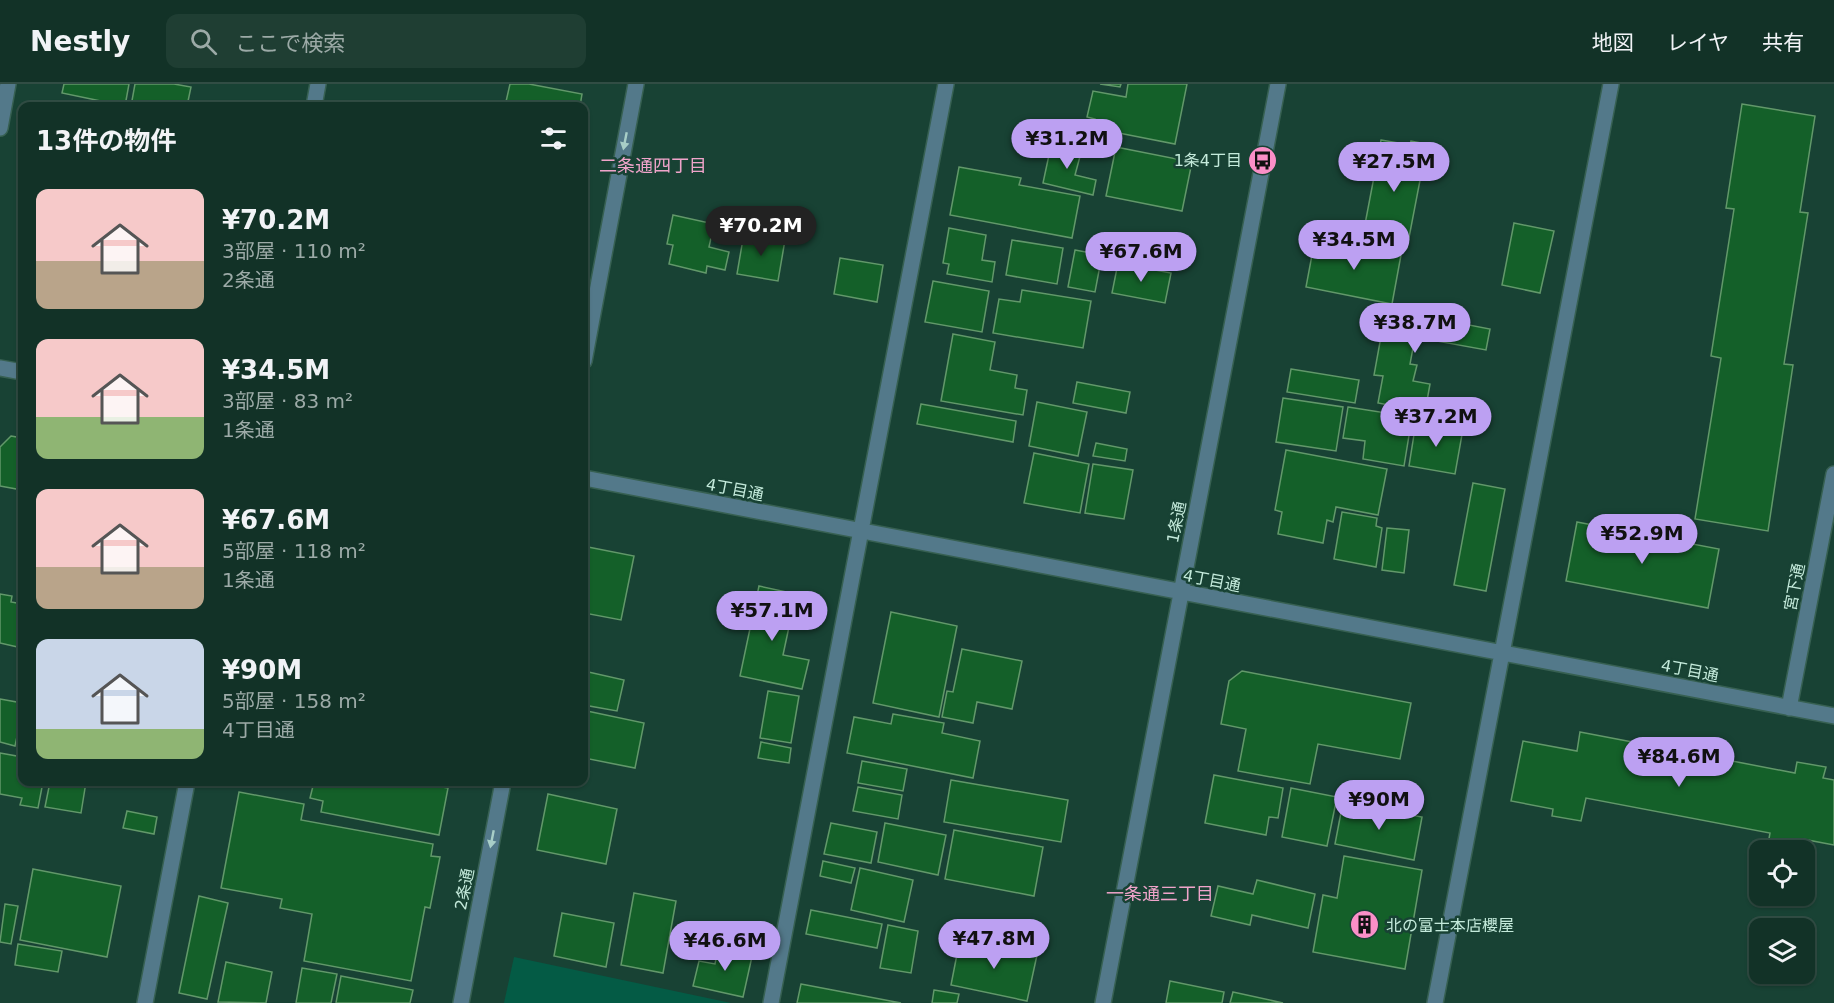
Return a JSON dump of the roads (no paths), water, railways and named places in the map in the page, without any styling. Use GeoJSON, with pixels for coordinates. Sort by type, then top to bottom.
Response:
{"type":"FeatureCollection","features":[{"type":"Feature","properties":{"kind":"street"},"geometry":{"type":"LineString","coordinates":[[0,128],[8,84]]}},
{"type":"Feature","properties":{"kind":"street"},"geometry":{"type":"LineString","coordinates":[[315,102],[318,84]]}},
{"type":"Feature","properties":{"kind":"street"},"geometry":{"type":"LineString","coordinates":[[588,340],[636,84]]}},
{"type":"Feature","properties":{"kind":"street"},"geometry":{"type":"LineString","coordinates":[[771,1003],[946,84]]}},
{"type":"Feature","properties":{"kind":"street","name":"1条通"},"geometry":{"type":"LineString","coordinates":[[1103,1003],[1278,84]]}},
{"type":"Feature","properties":{"kind":"street"},"geometry":{"type":"LineString","coordinates":[[1435,1003],[1611,84]]}},
{"type":"Feature","properties":{"kind":"street"},"geometry":{"type":"LineString","coordinates":[[0,368],[18,371]]}},
{"type":"Feature","properties":{"kind":"street","name":"宮下通"},"geometry":{"type":"LineString","coordinates":[[1789,708],[1834,474]]}},
{"type":"Feature","properties":{"kind":"street","name":"4丁目通"},"geometry":{"type":"LineString","coordinates":[[588,479],[1834,716]]}},
{"type":"Feature","properties":{"kind":"street"},"geometry":{"type":"LineString","coordinates":[[145,1003],[186,786]]}},
{"type":"Feature","properties":{"kind":"street","name":"2条通"},"geometry":{"type":"LineString","coordinates":[[461,1003],[502,786]]}},
{"type":"Feature","properties":{"kind":"place","name":"1条4丁目"},"geometry":{"type":"Point","coordinates":[1263,160]}},
{"type":"Feature","properties":{"kind":"place","name":"北の富士本店櫻屋"},"geometry":{"type":"Point","coordinates":[1365,925]}},
{"type":"Feature","properties":{"kind":"district","name":"二条通四丁目"},"geometry":{"type":"Point","coordinates":[653,166]}},
{"type":"Feature","properties":{"kind":"district","name":"一条通三丁目"},"geometry":{"type":"Point","coordinates":[1160,894]}}]}
